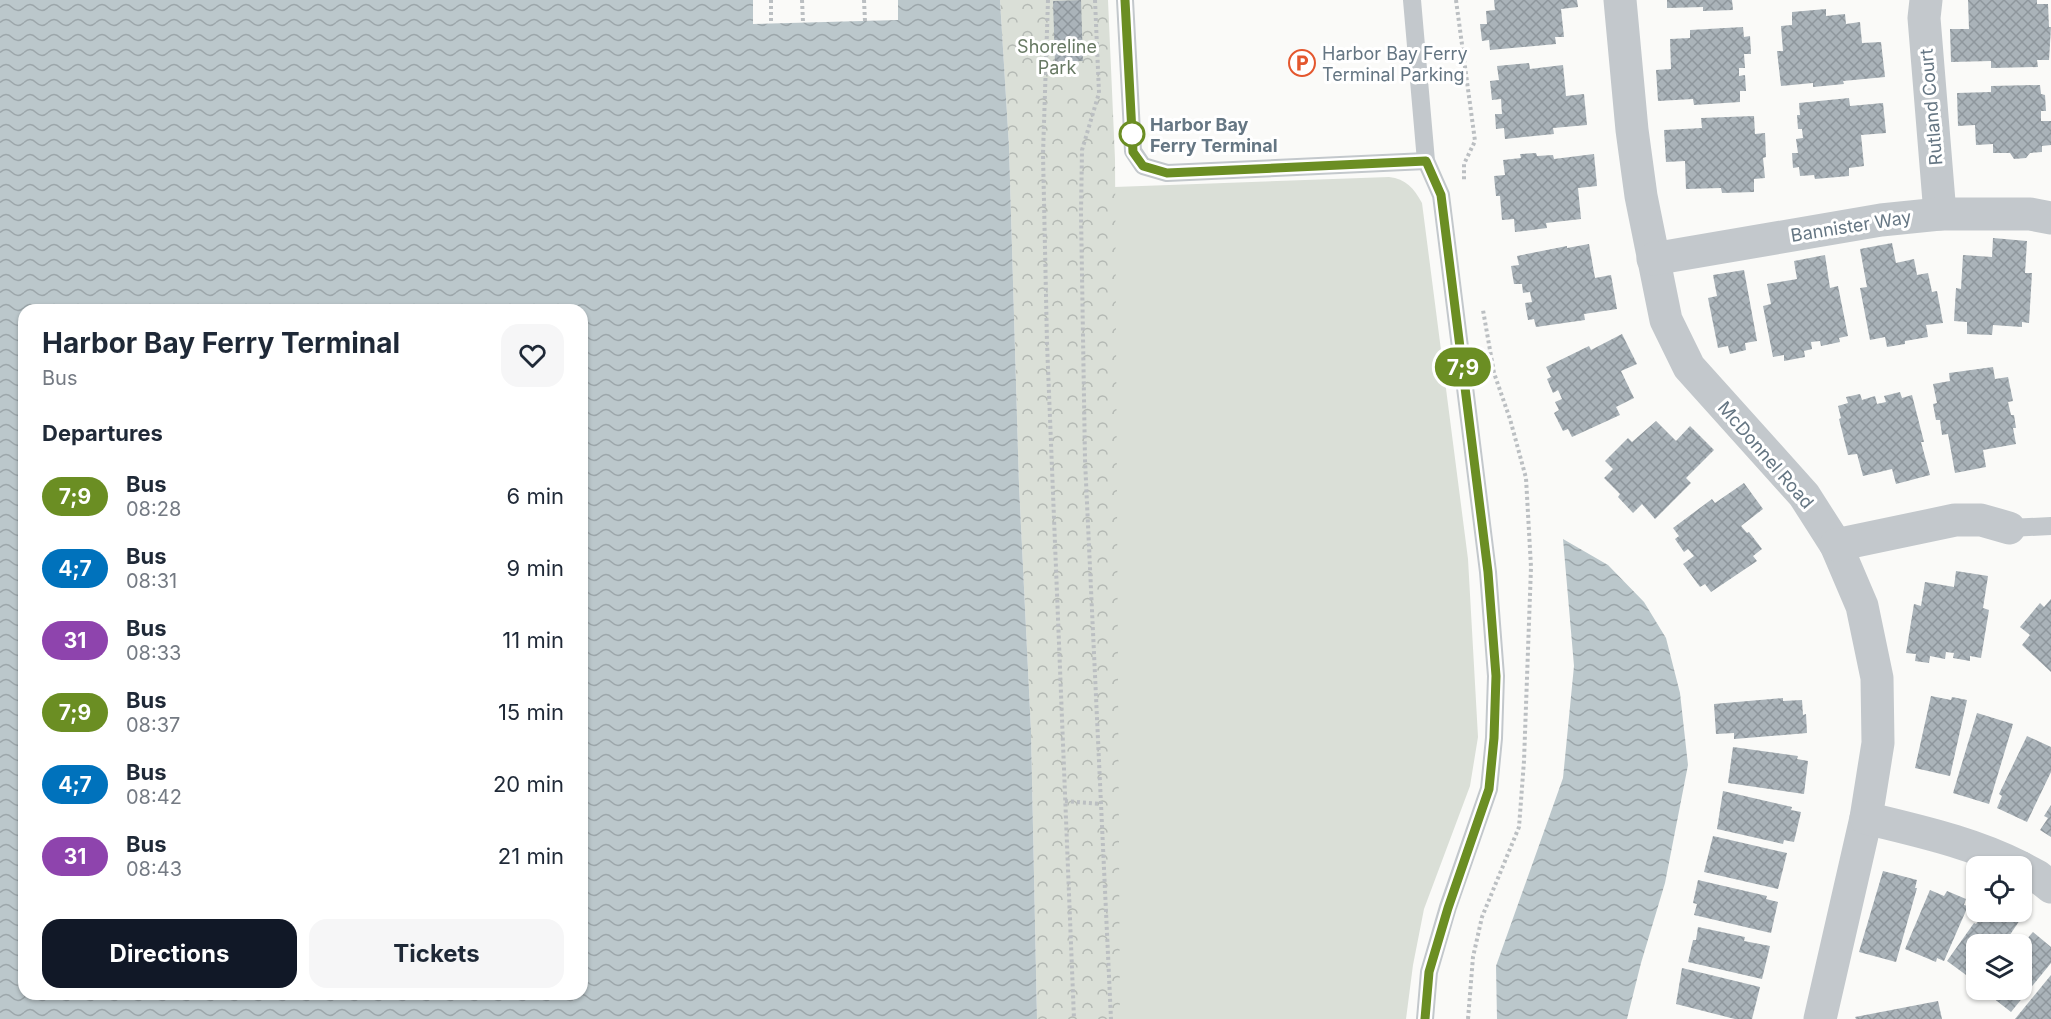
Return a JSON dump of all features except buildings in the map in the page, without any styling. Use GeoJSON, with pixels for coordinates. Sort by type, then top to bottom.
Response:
{"type":"FeatureCollection","features":[{"type":"Feature","properties":{"kind":"street","name":"McDonnel Road"},"geometry":{"type":"LineString","coordinates":[[1620,0],[1633,141],[1641,196],[1666,320],[1689,367],[1804,495],[1836,545],[1862,606],[1877,678],[1878,743],[1866,818],[1820,1019]]}},
{"type":"Feature","properties":{"kind":"street","name":"Rutland Court"},"geometry":{"type":"LineString","coordinates":[[1926,0],[1924,18],[1940,214]]}},
{"type":"Feature","properties":{"kind":"street","name":"Bannister Way"},"geometry":{"type":"LineString","coordinates":[[1653,259],[1881,220],[1940,214],[2030,214],[2051,218]]}},
{"type":"Feature","properties":{"kind":"street"},"geometry":{"type":"LineString","coordinates":[[1836,545],[1955,520],[1981,520],[2009,528]]}},
{"type":"Feature","properties":{"kind":"street"},"geometry":{"type":"LineString","coordinates":[[1866,818],[1963,843],[1998,856]]}},
{"type":"Feature","properties":{"kind":"street"},"geometry":{"type":"LineString","coordinates":[[2032,874],[2051,887]]}},
{"type":"Feature","properties":{"kind":"lane"},"geometry":{"type":"LineString","coordinates":[[1125,0],[1133,152],[1143,166],[1167,173],[1426,161]]}},
{"type":"Feature","properties":{"kind":"lane"},"geometry":{"type":"LineString","coordinates":[[1413,0],[1426,161],[1441,195],[1488,572],[1496,676],[1494,738],[1489,789],[1448,908],[1429,972],[1425,1019]]}},
{"type":"Feature","properties":{"kind":"lane"},"geometry":{"type":"LineString","coordinates":[[2009,528],[2051,526]]}},
{"type":"Feature","properties":{"kind":"path"},"geometry":{"type":"LineString","coordinates":[[771,0],[771,23]]}},
{"type":"Feature","properties":{"kind":"path"},"geometry":{"type":"LineString","coordinates":[[802,0],[803,22]]}},
{"type":"Feature","properties":{"kind":"path"},"geometry":{"type":"LineString","coordinates":[[864,0],[865,21]]}},
{"type":"Feature","properties":{"kind":"path"},"geometry":{"type":"LineString","coordinates":[[1048,0],[1044,177],[1049,377],[1074,1019]]}},
{"type":"Feature","properties":{"kind":"path"},"geometry":{"type":"LineString","coordinates":[[1095,0],[1099,93],[1082,150],[1081,213],[1085,460],[1111,1019]]}},
{"type":"Feature","properties":{"kind":"path"},"geometry":{"type":"LineString","coordinates":[[1065,801],[1101,804]]}},
{"type":"Feature","properties":{"kind":"green space","name":"Shoreline Park"},"geometry":{"type":"Polygon","coordinates":[[[1000,0],[1108,0],[1115,159],[1120,1019],[1037,1019],[1031,731],[1019,485],[1009,146],[1000,0]]]}},
{"type":"Feature","properties":{"kind":"green space"},"geometry":{"type":"Polygon","coordinates":[[[1389,177],[1409,185],[1422,203],[1468,559],[1478,737],[1470,786],[1424,909],[1413,965],[1406,1019],[1115,1019],[1087,188],[1389,177]]]}},
{"type":"Feature","properties":{"kind":"water"},"geometry":{"type":"Polygon","coordinates":[[[0,0],[1000,0],[1009,146],[1019,485],[1031,731],[1037,1019],[0,1019],[0,0]]]}},
{"type":"Feature","properties":{"kind":"water"},"geometry":{"type":"Polygon","coordinates":[[[1563,539],[1608,565],[1644,602],[1666,638],[1680,693],[1688,765],[1665,883],[1627,1019],[1497,1019],[1496,966],[1563,778],[1574,666],[1563,539]]]}},
{"type":"Feature","properties":{"kind":"pier"},"geometry":{"type":"Polygon","coordinates":[[[753,0],[898,0],[898,20],[753,24],[753,0]]]}},
{"type":"Feature","properties":{"kind":"bus line","name":"7;9"},"geometry":{"type":"LineString","coordinates":[[1125,0],[1133,152],[1143,166],[1167,173],[1426,161],[1441,195],[1488,572],[1496,676],[1494,738],[1489,789],[1448,908],[1429,972],[1425,1019]]}},
{"type":"Feature","properties":{"kind":"place","name":"Harbor Bay Ferry Terminal Parking"},"geometry":{"type":"Point","coordinates":[1302,63]}},
{"type":"Feature","properties":{"kind":"place","name":"Harbor Bay Ferry Terminal"},"geometry":{"type":"Point","coordinates":[1132,134]}}]}
